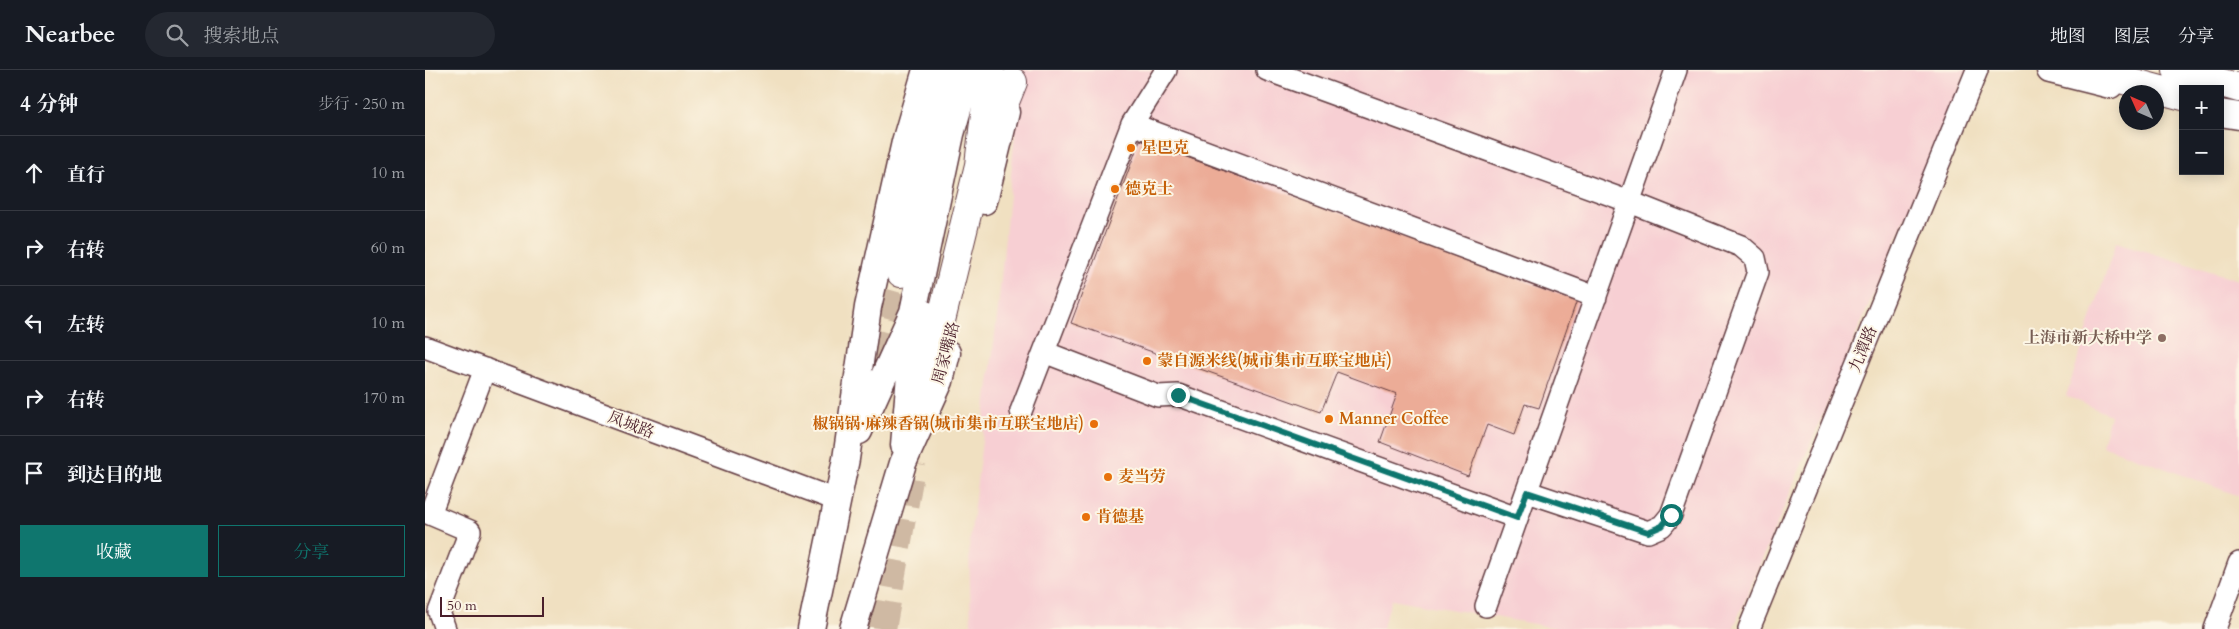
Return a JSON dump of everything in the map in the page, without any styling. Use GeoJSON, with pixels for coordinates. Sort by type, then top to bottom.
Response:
{"type":"FeatureCollection","features":[{"type":"Feature","properties":{"kind":"highway"},"geometry":{"type":"LineString","coordinates":[[901,273],[945,70]]}},
{"type":"Feature","properties":{"kind":"highway"},"geometry":{"type":"LineString","coordinates":[[2087,70],[2179,95]]}},
{"type":"Feature","properties":{"kind":"highway"},"geometry":{"type":"LineString","coordinates":[[2177,70],[2239,88]]}},
{"type":"Feature","properties":{"kind":"highway"},"geometry":{"type":"LineString","coordinates":[[2223,70],[2239,75]]}},
{"type":"Feature","properties":{"kind":"highway"},"geometry":{"type":"LineString","coordinates":[[927,378],[1001,73]]}},
{"type":"Feature","properties":{"kind":"highway"},"geometry":{"type":"LineString","coordinates":[[2224,103],[2239,105]]}},
{"type":"Feature","properties":{"kind":"main road"},"geometry":{"type":"LineString","coordinates":[[811,629],[839,501],[868,307],[905,142],[926,70]]}},
{"type":"Feature","properties":{"kind":"main road"},"geometry":{"type":"LineString","coordinates":[[846,459],[913,312],[951,134],[969,70]]}},
{"type":"Feature","properties":{"kind":"main road"},"geometry":{"type":"LineString","coordinates":[[2050,70],[2119,88]]}},
{"type":"Feature","properties":{"kind":"main road"},"geometry":{"type":"LineString","coordinates":[[2137,70],[2186,85]]}},
{"type":"Feature","properties":{"kind":"main road","name":"周家嘴路"},"geometry":{"type":"LineString","coordinates":[[853,629],[903,463],[940,381],[1001,73]]}},
{"type":"Feature","properties":{"kind":"main road"},"geometry":{"type":"LineString","coordinates":[[2224,96],[2239,101]]}},
{"type":"Feature","properties":{"kind":"main road"},"geometry":{"type":"LineString","coordinates":[[2164,100],[2179,105]]}},
{"type":"Feature","properties":{"kind":"main road"},"geometry":{"type":"LineString","coordinates":[[2224,114],[2239,116]]}},
{"type":"Feature","properties":{"kind":"street"},"geometry":{"type":"LineString","coordinates":[[1021,410],[1132,124],[1166,70]]}},
{"type":"Feature","properties":{"kind":"street"},"geometry":{"type":"LineString","coordinates":[[1267,70],[1630,202],[1741,246],[1755,258],[1758,272],[1671,515],[1662,526],[1648,532],[1527,492]]}},
{"type":"Feature","properties":{"kind":"street"},"geometry":{"type":"LineString","coordinates":[[1486,606],[1676,70]]}},
{"type":"Feature","properties":{"kind":"street","name":"九潭路"},"geometry":{"type":"LineString","coordinates":[[1749,629],[1977,70]]}},
{"type":"Feature","properties":{"kind":"street"},"geometry":{"type":"LineString","coordinates":[[1132,124],[1596,298]]}},
{"type":"Feature","properties":{"kind":"street","name":"凤城路"},"geometry":{"type":"LineString","coordinates":[[425,347],[839,501]]}},
{"type":"Feature","properties":{"kind":"street"},"geometry":{"type":"LineString","coordinates":[[1044,352],[1158,396],[1178,395],[1517,518]]}},
{"type":"Feature","properties":{"kind":"street"},"geometry":{"type":"LineString","coordinates":[[445,629],[439,612],[470,531],[428,513],[485,370]]}},
{"type":"Feature","properties":{"kind":"street"},"geometry":{"type":"LineString","coordinates":[[2215,629],[2239,563]]}},
{"type":"Feature","properties":{"kind":"shaded area"},"geometry":{"type":"Polygon","coordinates":[[[1021,70],[1967,70],[1733,629],[1562,629],[1392,599],[1382,629],[971,629],[969,548],[998,309],[1021,70]]]}},
{"type":"Feature","properties":{"kind":"shaded area","name":"上海市新大桥中学"},"geometry":{"type":"Polygon","coordinates":[[[2116,242],[2239,280],[2239,496],[2102,445],[2110,415],[2066,396],[2116,242]]]}},
{"type":"Feature","properties":{"kind":"building"},"geometry":{"type":"Polygon","coordinates":[[[1140,140],[1577,300],[1539,408],[1525,404],[1514,435],[1487,425],[1468,476],[1380,442],[1397,394],[1337,372],[1321,412],[1071,323],[1140,140]]]}},
{"type":"Feature","properties":{"kind":"tunnel"},"geometry":{"type":"LineString","coordinates":[[865,399],[901,273]]}},
{"type":"Feature","properties":{"kind":"tunnel"},"geometry":{"type":"LineString","coordinates":[[882,629],[912,463]]}},
{"type":"Feature","properties":{"kind":"place","name":"星巴克"},"geometry":{"type":"Point","coordinates":[1131,148]}},
{"type":"Feature","properties":{"kind":"place","name":"德克士"},"geometry":{"type":"Point","coordinates":[1115,189]}},
{"type":"Feature","properties":{"kind":"place","name":"上海市新大桥中学"},"geometry":{"type":"Point","coordinates":[2162,338]}},
{"type":"Feature","properties":{"kind":"place","name":"蒙自源米线(城市集市互联宝地店)"},"geometry":{"type":"Point","coordinates":[1147,361]}},
{"type":"Feature","properties":{"kind":"place","name":"Manner Coffee"},"geometry":{"type":"Point","coordinates":[1329,419]}},
{"type":"Feature","properties":{"kind":"place","name":"椒锅锅·麻辣香锅(城市集市互联宝地店)"},"geometry":{"type":"Point","coordinates":[1094,424]}},
{"type":"Feature","properties":{"kind":"place","name":"麦当劳"},"geometry":{"type":"Point","coordinates":[1108,477]}},
{"type":"Feature","properties":{"kind":"place","name":"肯德基"},"geometry":{"type":"Point","coordinates":[1086,517]}},
{"type":"Feature","properties":{"kind":"route"},"geometry":{"type":"LineString","coordinates":[[1178,395],[1517,518],[1527,492],[1648,532],[1662,526],[1671,515]]}}]}
